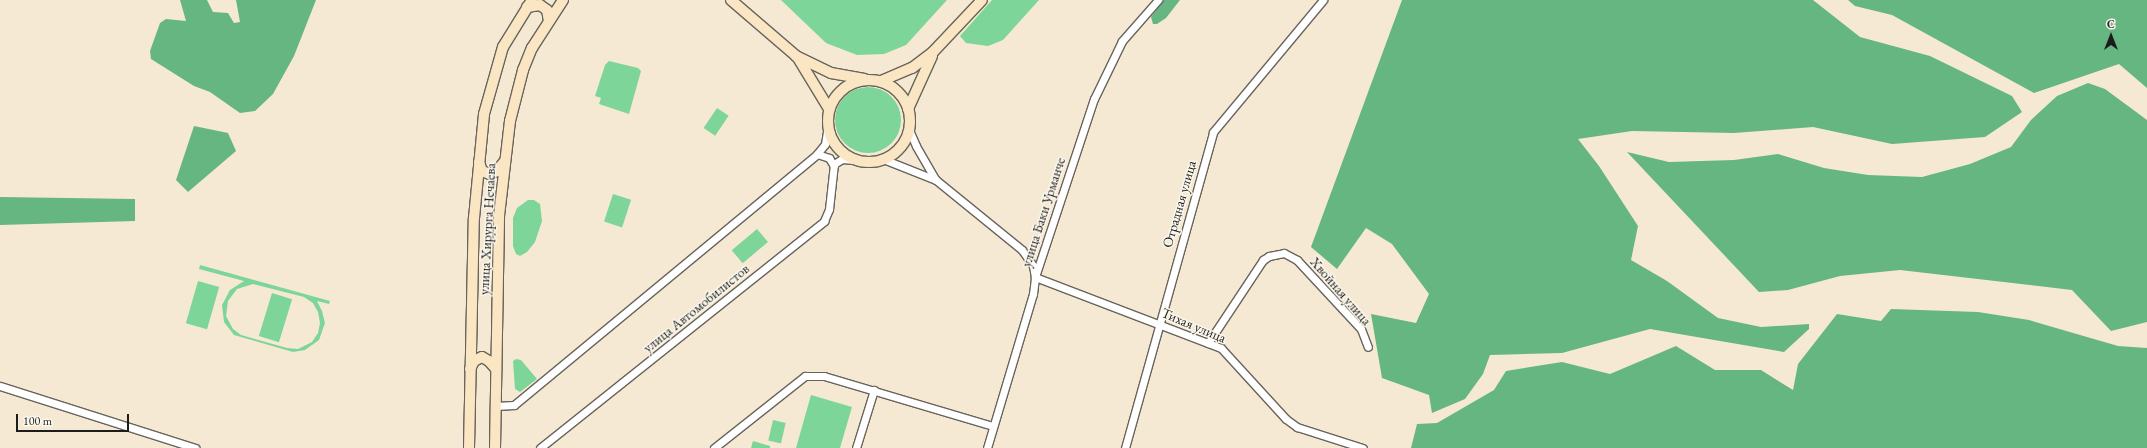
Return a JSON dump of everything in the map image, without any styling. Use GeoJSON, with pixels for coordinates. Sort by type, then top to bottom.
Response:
{"type":"FeatureCollection","features":[{"type":"Feature","properties":{"kind":"main road","name":"улица Хирурга Нечаева"},"geometry":{"type":"LineString","coordinates":[[495,448],[498,216],[510,121],[523,70],[549,21],[563,0]]}},
{"type":"Feature","properties":{"kind":"main road"},"geometry":{"type":"LineString","coordinates":[[731,0],[796,56],[831,73],[867,80],[881,81],[912,68],[934,52],[982,0]]}},
{"type":"Feature","properties":{"kind":"main road","name":"улица Хирурга Нечаева"},"geometry":{"type":"LineString","coordinates":[[469,448],[474,218],[478,158],[484,114],[497,63],[502,48],[529,4]]}},
{"type":"Feature","properties":{"kind":"main road"},"geometry":{"type":"LineString","coordinates":[[529,4],[540,5],[547,10],[549,21]]}},
{"type":"Feature","properties":{"kind":"main road"},"geometry":{"type":"LineString","coordinates":[[867,80],[847,85],[840,92],[829,109],[828,126],[839,149],[854,159],[863,161],[883,159],[900,148],[909,130],[908,109],[919,80],[934,52]]}},
{"type":"Feature","properties":{"kind":"main road"},"geometry":{"type":"LineString","coordinates":[[796,56],[829,109]]}},
{"type":"Feature","properties":{"kind":"main road"},"geometry":{"type":"LineString","coordinates":[[881,81],[898,92],[908,109]]}},
{"type":"Feature","properties":{"kind":"main road"},"geometry":{"type":"LineString","coordinates":[[478,158],[482,171],[490,174],[497,171],[504,162]]}},
{"type":"Feature","properties":{"kind":"main road"},"geometry":{"type":"LineString","coordinates":[[470,371],[474,361],[482,357],[489,360],[496,369]]}},
{"type":"Feature","properties":{"kind":"street","name":"улица Баки Урманче"},"geometry":{"type":"LineString","coordinates":[[986,448],[1034,294],[1035,277],[1094,99],[1122,41],[1158,0]]}},
{"type":"Feature","properties":{"kind":"street","name":"Отрадная улица"},"geometry":{"type":"LineString","coordinates":[[1125,448],[1213,132],[1323,0]]}},
{"type":"Feature","properties":{"kind":"street"},"geometry":{"type":"LineString","coordinates":[[495,406],[514,405],[817,154],[825,144],[828,126]]}},
{"type":"Feature","properties":{"kind":"street"},"geometry":{"type":"LineString","coordinates":[[909,130],[916,146],[936,180]]}},
{"type":"Feature","properties":{"kind":"street"},"geometry":{"type":"LineString","coordinates":[[817,154],[830,158],[834,166],[842,159],[863,161]]}},
{"type":"Feature","properties":{"kind":"street"},"geometry":{"type":"LineString","coordinates":[[883,159],[936,180],[1022,250],[1033,266],[1035,277]]}},
{"type":"Feature","properties":{"kind":"street","name":"улица Автомобилистов"},"geometry":{"type":"LineString","coordinates":[[540,448],[824,221],[829,209],[834,166]]}},
{"type":"Feature","properties":{"kind":"street","name":"Хвойная улица"},"geometry":{"type":"LineString","coordinates":[[1208,343],[1263,260],[1277,253],[1290,255],[1360,329],[1368,347]]}},
{"type":"Feature","properties":{"kind":"street","name":"Тихая улица"},"geometry":{"type":"LineString","coordinates":[[1035,277],[1221,348],[1230,356],[1286,419],[1297,427],[1363,448]]}},
{"type":"Feature","properties":{"kind":"street"},"geometry":{"type":"LineString","coordinates":[[714,448],[805,376],[824,376],[994,426]]}},
{"type":"Feature","properties":{"kind":"street"},"geometry":{"type":"LineString","coordinates":[[0,386],[195,448]]}},
{"type":"Feature","properties":{"kind":"street"},"geometry":{"type":"LineString","coordinates":[[856,448],[874,390]]}},
{"type":"Feature","properties":{"kind":"green space"},"geometry":{"type":"Polygon","coordinates":[[[180,0],[207,0],[213,12],[228,13],[234,23],[240,22],[236,0],[316,0],[294,56],[273,94],[255,111],[240,113],[210,92],[194,86],[151,59],[150,51],[160,23],[166,19],[186,21],[180,0]]]}},
{"type":"Feature","properties":{"kind":"green space"},"geometry":{"type":"Polygon","coordinates":[[[781,0],[947,0],[906,45],[884,54],[857,55],[826,43],[781,0]]]}},
{"type":"Feature","properties":{"kind":"green space"},"geometry":{"type":"Polygon","coordinates":[[[992,0],[1039,0],[1003,40],[988,46],[966,43],[960,36],[992,0]]]}},
{"type":"Feature","properties":{"kind":"green space"},"geometry":{"type":"Polygon","coordinates":[[[1164,0],[1180,0],[1166,18],[1157,24],[1153,24],[1151,17],[1164,0]]]}},
{"type":"Feature","properties":{"kind":"green space"},"geometry":{"type":"Polygon","coordinates":[[[1402,0],[1813,0],[1860,37],[1930,56],[2012,96],[2022,112],[1985,137],[1892,144],[1813,127],[1734,133],[1632,131],[1578,139],[1599,166],[1638,226],[1631,260],[1667,281],[1718,318],[1761,327],[1809,324],[1809,329],[1784,352],[1650,329],[1562,353],[1490,355],[1483,374],[1465,399],[1432,413],[1429,395],[1382,378],[1371,314],[1416,323],[1429,294],[1392,244],[1366,228],[1337,269],[1311,247],[1402,0]]]}},
{"type":"Feature","properties":{"kind":"green space"},"geometry":{"type":"Polygon","coordinates":[[[1848,0],[2147,0],[2147,88],[2119,64],[2034,93],[1892,15],[1855,6],[1848,0]]]}},
{"type":"Feature","properties":{"kind":"green space"},"geometry":{"type":"Polygon","coordinates":[[[609,61],[638,68],[641,71],[629,114],[599,104],[601,98],[595,96],[605,65],[609,61]]]}},
{"type":"Feature","properties":{"kind":"green space"},"geometry":{"type":"Polygon","coordinates":[[[2088,83],[2105,89],[2147,120],[2147,322],[2111,331],[2072,290],[1900,270],[1840,276],[1788,290],[1759,292],[1627,152],[1669,162],[1734,160],[1778,154],[1824,168],[1868,175],[1922,177],[1970,164],[2011,147],[2031,120],[2057,96],[2088,83]]]}},
{"type":"Feature","properties":{"kind":"green space"},"geometry":{"type":"Polygon","coordinates":[[[868,87],[880,90],[891,97],[898,108],[901,120],[898,132],[891,143],[880,150],[868,153],[856,150],[845,143],[838,132],[835,120],[838,108],[845,97],[856,90],[868,87]]]}},
{"type":"Feature","properties":{"kind":"green space"},"geometry":{"type":"Polygon","coordinates":[[[717,108],[729,116],[715,136],[704,128],[717,108]]]}},
{"type":"Feature","properties":{"kind":"green space"},"geometry":{"type":"Polygon","coordinates":[[[194,126],[228,133],[236,151],[188,192],[176,180],[194,126]]]}},
{"type":"Feature","properties":{"kind":"green space"},"geometry":{"type":"Polygon","coordinates":[[[613,194],[631,200],[622,227],[604,222],[613,194]]]}},
{"type":"Feature","properties":{"kind":"green space"},"geometry":{"type":"Polygon","coordinates":[[[0,197],[135,199],[135,221],[0,225],[0,197]]]}},
{"type":"Feature","properties":{"kind":"green space"},"geometry":{"type":"Polygon","coordinates":[[[528,200],[534,200],[540,204],[542,221],[535,242],[527,252],[520,256],[516,254],[513,246],[513,218],[517,208],[528,200]]]}},
{"type":"Feature","properties":{"kind":"green space"},"geometry":{"type":"Polygon","coordinates":[[[757,229],[768,242],[743,263],[732,250],[757,229]]]}},
{"type":"Feature","properties":{"kind":"green space"},"geometry":{"type":"Polygon","coordinates":[[[200,265],[330,301],[329,304],[317,301],[322,311],[325,323],[319,340],[305,350],[293,352],[234,335],[224,322],[222,305],[230,290],[244,281],[199,269],[200,265]],[[253,284],[237,289],[228,301],[226,316],[233,329],[241,335],[287,348],[298,349],[312,342],[318,333],[320,323],[318,312],[313,303],[304,297],[253,284]]]}},
{"type":"Feature","properties":{"kind":"green space"},"geometry":{"type":"Polygon","coordinates":[[[198,281],[219,287],[207,329],[186,323],[198,281]]]}},
{"type":"Feature","properties":{"kind":"green space"},"geometry":{"type":"Polygon","coordinates":[[[272,293],[292,299],[279,342],[259,336],[272,293]]]}},
{"type":"Feature","properties":{"kind":"green space"},"geometry":{"type":"Polygon","coordinates":[[[1891,309],[1978,312],[2029,320],[2118,346],[2147,348],[2147,448],[1411,448],[1417,424],[1437,423],[1494,390],[1506,371],[1562,362],[1610,374],[1676,346],[1715,370],[1761,370],[1793,390],[1798,364],[1837,314],[1881,321],[1891,309]]]}},
{"type":"Feature","properties":{"kind":"green space"},"geometry":{"type":"Polygon","coordinates":[[[516,359],[521,360],[537,379],[520,392],[515,389],[513,361],[516,359]]]}},
{"type":"Feature","properties":{"kind":"green space"},"geometry":{"type":"Polygon","coordinates":[[[811,395],[852,407],[840,448],[796,448],[811,395]]]}},
{"type":"Feature","properties":{"kind":"green space"},"geometry":{"type":"Polygon","coordinates":[[[773,420],[786,423],[781,443],[768,440],[773,420]]]}},
{"type":"Feature","properties":{"kind":"green space"},"geometry":{"type":"Polygon","coordinates":[[[753,441],[770,446],[770,448],[751,448],[753,441]]]}}]}
